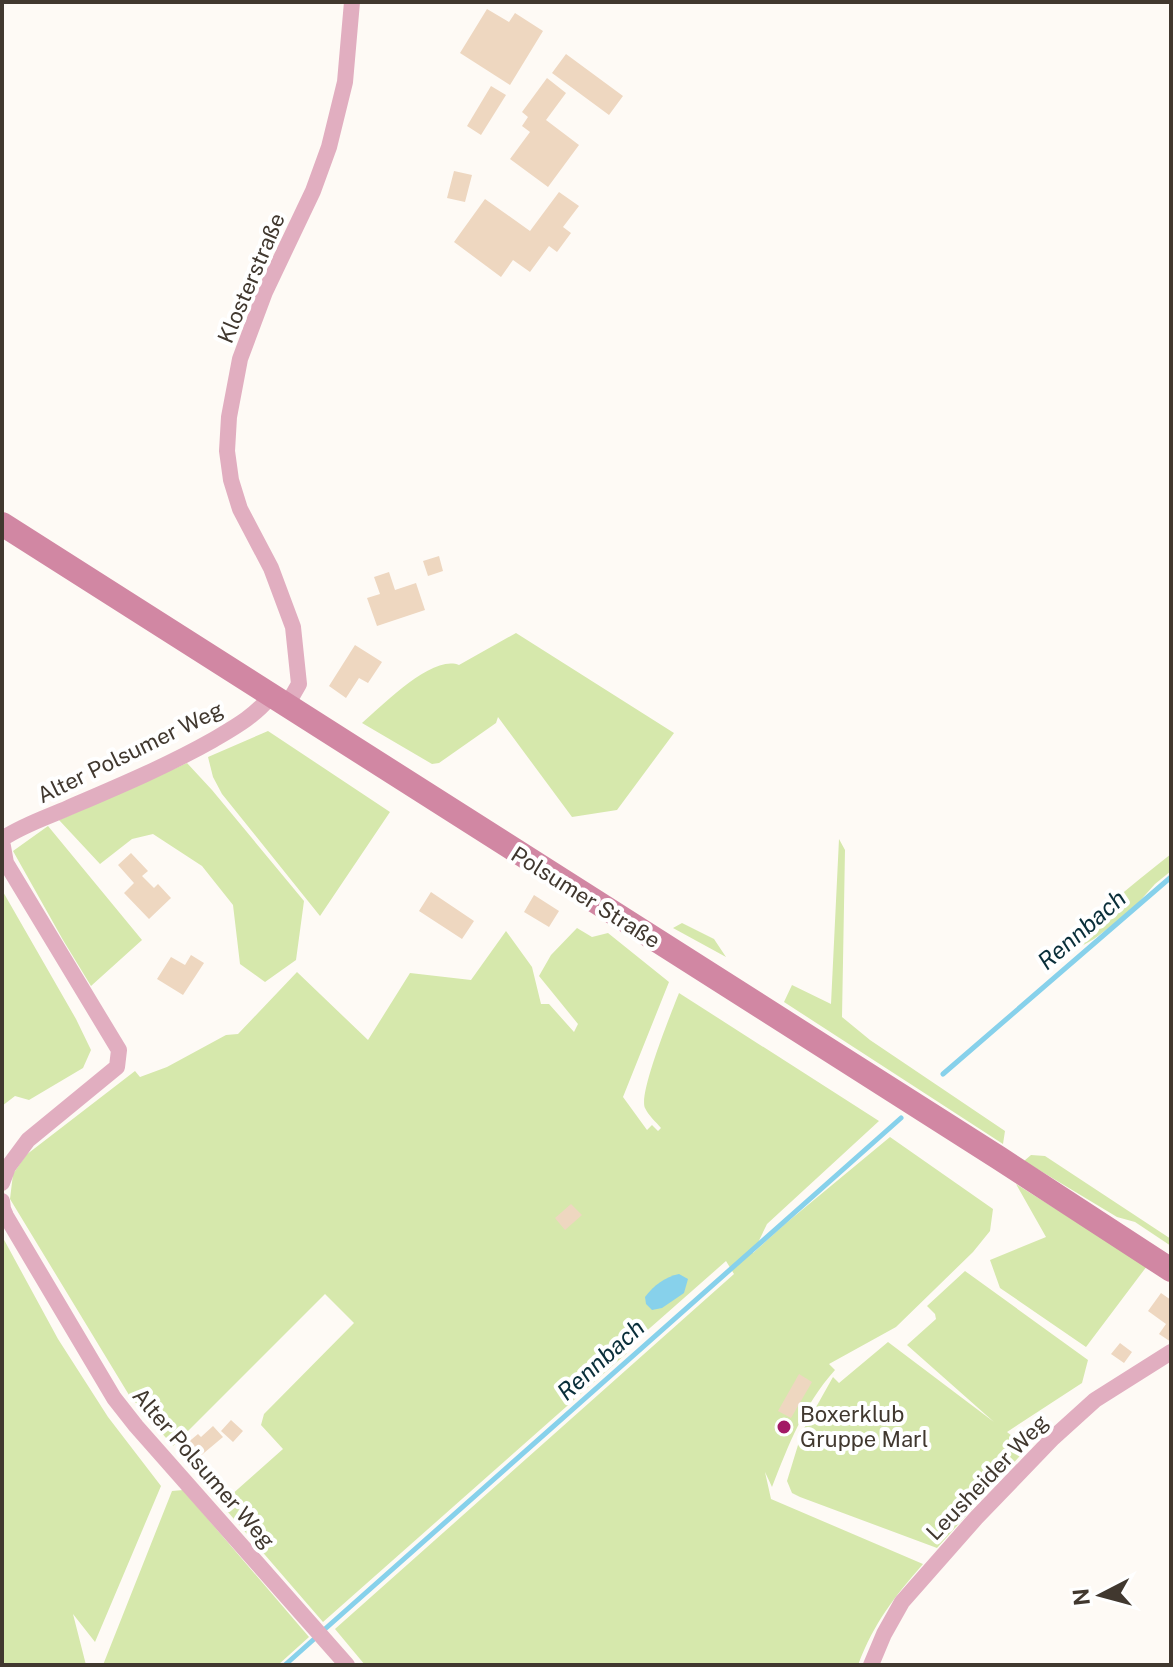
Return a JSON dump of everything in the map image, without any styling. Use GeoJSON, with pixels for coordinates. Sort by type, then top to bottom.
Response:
{"type":"FeatureCollection","features":[{"type":"Feature","properties":{"kind":"main road","name":"Polsumer Straße"},"geometry":{"type":"LineString","coordinates":[[2,524],[1171,1270]]}},
{"type":"Feature","properties":{"kind":"street","name":"Klosterstraße"},"geometry":{"type":"LineString","coordinates":[[279,701],[299,684],[293,627],[271,568],[240,509],[231,480],[227,451],[229,417],[240,359],[265,292],[313,191],[329,147],[345,82],[352,2]]}},
{"type":"Feature","properties":{"kind":"street","name":"Alter Polsumer Weg"},"geometry":{"type":"LineString","coordinates":[[2,1183],[8,1167],[28,1140],[117,1067],[119,1050],[6,863],[2,840],[20,827],[126,783],[197,749],[279,701]]}},
{"type":"Feature","properties":{"kind":"street","name":"Alter Polsumer Weg"},"geometry":{"type":"LineString","coordinates":[[2,1201],[6,1216],[114,1398],[347,1665]]}},
{"type":"Feature","properties":{"kind":"street","name":"Leusheider Weg"},"geometry":{"type":"LineString","coordinates":[[871,1665],[902,1602],[976,1518],[1053,1438],[1095,1400],[1171,1352]]}},
{"type":"Feature","properties":{"kind":"green space"},"geometry":{"type":"Polygon","coordinates":[[[516,633],[674,733],[617,810],[572,817],[498,717],[496,723],[439,763],[432,764],[362,723],[422,674],[435,667],[459,665],[516,633]]]}},
{"type":"Feature","properties":{"kind":"green space"},"geometry":{"type":"Polygon","coordinates":[[[268,731],[390,812],[320,916],[222,794],[213,777],[208,757],[268,731]]]}},
{"type":"Feature","properties":{"kind":"green space"},"geometry":{"type":"Polygon","coordinates":[[[187,763],[304,901],[296,960],[265,982],[240,964],[233,905],[202,866],[153,834],[132,839],[100,864],[59,820],[187,763]]]}},
{"type":"Feature","properties":{"kind":"green space"},"geometry":{"type":"Polygon","coordinates":[[[48,826],[142,940],[91,986],[13,851],[48,826]]]}},
{"type":"Feature","properties":{"kind":"green space"},"geometry":{"type":"Polygon","coordinates":[[[839,839],[845,850],[842,1017],[870,1040],[1005,1131],[1003,1144],[784,1002],[792,985],[831,1004],[839,839]]]}},
{"type":"Feature","properties":{"kind":"green space"},"geometry":{"type":"Polygon","coordinates":[[[1171,854],[1171,871],[1130,912],[1094,939],[1064,956],[1041,958],[1074,933],[1171,854]]]}},
{"type":"Feature","properties":{"kind":"green space"},"geometry":{"type":"Polygon","coordinates":[[[2,890],[91,1050],[83,1068],[29,1100],[15,1096],[2,1106],[2,890]]]}},
{"type":"Feature","properties":{"kind":"green space"},"geometry":{"type":"Polygon","coordinates":[[[682,923],[714,939],[726,957],[673,928],[682,923]]]}},
{"type":"Feature","properties":{"kind":"green space"},"geometry":{"type":"Polygon","coordinates":[[[577,928],[592,937],[608,933],[669,982],[623,1097],[647,1130],[652,1125],[658,1131],[661,1128],[646,1111],[644,1100],[657,1052],[679,993],[879,1121],[767,1224],[753,1253],[890,1137],[993,1209],[990,1231],[973,1252],[896,1327],[829,1364],[835,1370],[805,1412],[772,1487],[765,1472],[771,1499],[923,1564],[886,1611],[858,1665],[365,1665],[335,1629],[734,1274],[726,1261],[625,1350],[627,1353],[323,1622],[221,1504],[283,1449],[261,1425],[264,1414],[354,1323],[325,1294],[173,1446],[129,1395],[10,1199],[13,1174],[26,1155],[135,1071],[140,1077],[167,1067],[226,1035],[238,1034],[297,972],[368,1040],[410,973],[471,980],[506,931],[532,967],[541,1004],[549,1004],[574,1032],[578,1024],[539,976],[551,955],[577,928]]]}},
{"type":"Feature","properties":{"kind":"green space"},"geometry":{"type":"Polygon","coordinates":[[[1031,1155],[1045,1156],[1171,1239],[1171,1246],[1135,1222],[1117,1217],[1024,1161],[1031,1155]]]}},
{"type":"Feature","properties":{"kind":"green space"},"geometry":{"type":"Polygon","coordinates":[[[1016,1184],[1147,1266],[1086,1347],[1000,1288],[990,1260],[1046,1237],[1016,1184]]]}},
{"type":"Feature","properties":{"kind":"green space"},"geometry":{"type":"Polygon","coordinates":[[[2,1236],[58,1339],[108,1417],[161,1486],[95,1642],[73,1614],[86,1665],[2,1665],[2,1236]]]}},
{"type":"Feature","properties":{"kind":"green space"},"geometry":{"type":"Polygon","coordinates":[[[965,1271],[1088,1360],[1082,1383],[1007,1432],[1027,1448],[937,1548],[792,1493],[787,1481],[802,1432],[833,1377],[839,1383],[888,1342],[994,1422],[907,1345],[936,1319],[927,1306],[965,1271]]]}},
{"type":"Feature","properties":{"kind":"green space"},"geometry":{"type":"Polygon","coordinates":[[[183,1490],[309,1637],[278,1665],[103,1665],[172,1491],[183,1490]]]}},
{"type":"Feature","properties":{"kind":"water"},"geometry":{"type":"Polygon","coordinates":[[[679,1274],[688,1279],[684,1293],[662,1308],[652,1310],[646,1304],[645,1297],[660,1282],[679,1274]]]}},
{"type":"Feature","properties":{"kind":"building"},"geometry":{"type":"Polygon","coordinates":[[[487,9],[509,22],[515,13],[543,31],[510,85],[460,53],[487,9]]]}},
{"type":"Feature","properties":{"kind":"building"},"geometry":{"type":"Polygon","coordinates":[[[566,54],[623,96],[609,115],[552,73],[566,54]]]}},
{"type":"Feature","properties":{"kind":"building"},"geometry":{"type":"Polygon","coordinates":[[[547,78],[566,93],[546,120],[579,145],[548,187],[510,159],[530,132],[522,126],[528,117],[522,112],[547,78]]]}},
{"type":"Feature","properties":{"kind":"building"},"geometry":{"type":"Polygon","coordinates":[[[491,86],[506,95],[481,135],[467,126],[491,86]]]}},
{"type":"Feature","properties":{"kind":"building"},"geometry":{"type":"Polygon","coordinates":[[[454,171],[472,175],[465,202],[447,198],[454,171]]]}},
{"type":"Feature","properties":{"kind":"building"},"geometry":{"type":"Polygon","coordinates":[[[559,192],[579,206],[563,227],[571,233],[557,252],[549,246],[530,272],[513,260],[501,277],[454,242],[485,199],[530,231],[559,192]]]}},
{"type":"Feature","properties":{"kind":"building"},"geometry":{"type":"Polygon","coordinates":[[[439,556],[443,571],[428,576],[423,561],[439,556]]]}},
{"type":"Feature","properties":{"kind":"building"},"geometry":{"type":"Polygon","coordinates":[[[389,572],[395,590],[416,583],[425,610],[377,626],[367,598],[380,594],[374,577],[389,572]]]}},
{"type":"Feature","properties":{"kind":"building"},"geometry":{"type":"Polygon","coordinates":[[[355,645],[382,662],[368,683],[359,678],[346,698],[329,686],[355,645]]]}},
{"type":"Feature","properties":{"kind":"building"},"geometry":{"type":"Polygon","coordinates":[[[131,853],[148,871],[142,876],[154,888],[158,884],[171,898],[149,919],[124,893],[134,883],[118,865],[131,853]]]}},
{"type":"Feature","properties":{"kind":"building"},"geometry":{"type":"Polygon","coordinates":[[[431,892],[474,921],[462,939],[419,911],[431,892]]]}},
{"type":"Feature","properties":{"kind":"building"},"geometry":{"type":"Polygon","coordinates":[[[534,895],[559,911],[549,927],[524,912],[534,895]]]}},
{"type":"Feature","properties":{"kind":"building"},"geometry":{"type":"Polygon","coordinates":[[[191,955],[204,963],[183,995],[157,979],[171,957],[185,965],[191,955]]]}},
{"type":"Feature","properties":{"kind":"building"},"geometry":{"type":"Polygon","coordinates":[[[571,1204],[582,1215],[565,1230],[555,1218],[571,1204]]]}},
{"type":"Feature","properties":{"kind":"building"},"geometry":{"type":"Polygon","coordinates":[[[1161,1293],[1171,1300],[1171,1342],[1159,1334],[1166,1324],[1148,1311],[1161,1293]]]}},
{"type":"Feature","properties":{"kind":"building"},"geometry":{"type":"Polygon","coordinates":[[[1120,1343],[1132,1352],[1124,1363],[1111,1354],[1120,1343]]]}},
{"type":"Feature","properties":{"kind":"building"},"geometry":{"type":"Polygon","coordinates":[[[799,1374],[812,1382],[791,1418],[778,1411],[799,1374]]]}},
{"type":"Feature","properties":{"kind":"building"},"geometry":{"type":"Polygon","coordinates":[[[231,1420],[243,1431],[233,1442],[221,1431],[231,1420]]]}},
{"type":"Feature","properties":{"kind":"building"},"geometry":{"type":"Polygon","coordinates":[[[213,1426],[223,1437],[198,1458],[186,1444],[198,1434],[201,1437],[213,1426]]]}},
{"type":"Feature","properties":{"kind":"waterway","name":"Rennbach"},"geometry":{"type":"LineString","coordinates":[[943,1074],[1171,877]]}},
{"type":"Feature","properties":{"kind":"waterway","name":"Rennbach"},"geometry":{"type":"LineString","coordinates":[[325,1629],[901,1118]]}},
{"type":"Feature","properties":{"kind":"waterway","name":"Rennbach"},"geometry":{"type":"LineString","coordinates":[[285,1665],[313,1640]]}},
{"type":"Feature","properties":{"kind":"place","name":"Boxerklub Gruppe Marl"},"geometry":{"type":"Point","coordinates":[784,1427]}}]}
